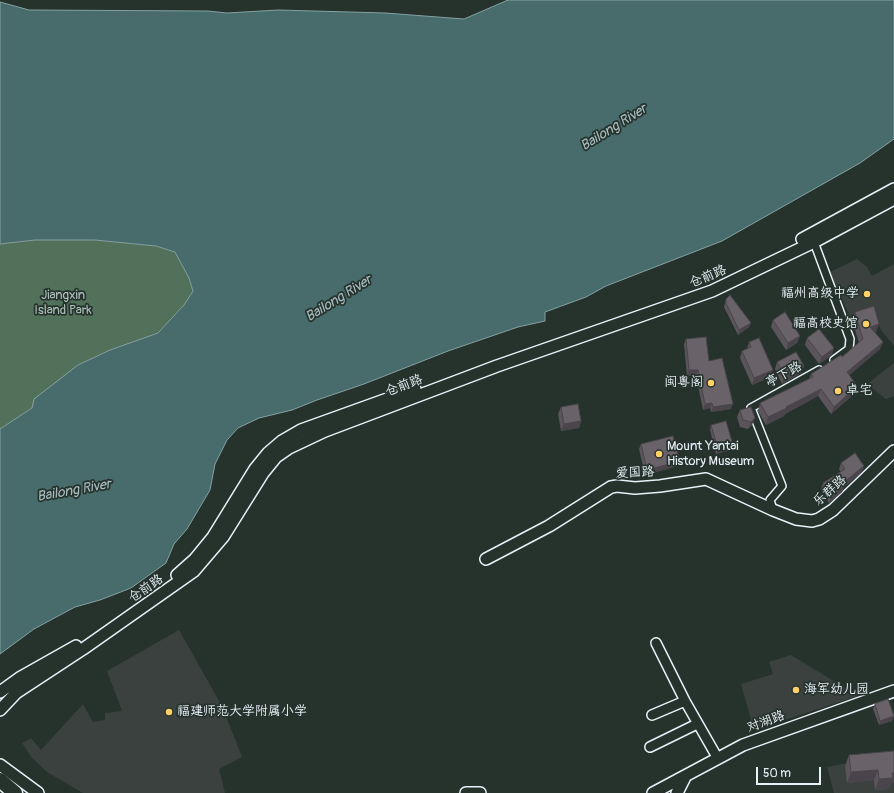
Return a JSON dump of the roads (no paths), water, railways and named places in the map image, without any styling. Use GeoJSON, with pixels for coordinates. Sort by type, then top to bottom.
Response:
{"type":"FeatureCollection","features":[{"type":"Feature","properties":{"kind":"main road"},"geometry":{"type":"LineString","coordinates":[[0,780],[15,793]]}},
{"type":"Feature","properties":{"kind":"street","name":"仓前路"},"geometry":{"type":"LineString","coordinates":[[0,692],[21,677],[82,643],[186,568],[213,537],[259,464],[275,447],[290,436],[324,422],[487,363],[696,291],[720,281],[811,235],[894,188]]}},
{"type":"Feature","properties":{"kind":"street","name":"仓前路"},"geometry":{"type":"LineString","coordinates":[[0,710],[16,693],[96,641],[194,571],[223,537],[263,473],[276,457],[289,448],[324,431],[482,371],[693,298],[734,281],[814,242],[894,199]]}},
{"type":"Feature","properties":{"kind":"street","name":"亭下路"},"geometry":{"type":"LineString","coordinates":[[773,510],[770,500],[782,486],[751,408],[827,365],[846,351],[850,346],[848,334],[814,242]]}},
{"type":"Feature","properties":{"kind":"street","name":"乐群路"},"geometry":{"type":"LineString","coordinates":[[773,510],[800,520],[820,519],[834,510],[894,451]]}},
{"type":"Feature","properties":{"kind":"street","name":"爱国路"},"geometry":{"type":"LineString","coordinates":[[486,559],[549,526],[611,487],[618,486],[635,488],[660,486],[706,479],[773,510]]}},
{"type":"Feature","properties":{"kind":"street"},"geometry":{"type":"LineString","coordinates":[[656,643],[697,724],[717,758]]}},
{"type":"Feature","properties":{"kind":"street","name":"对湖路"},"geometry":{"type":"LineString","coordinates":[[653,793],[743,745],[894,691]]}},
{"type":"Feature","properties":{"kind":"street"},"geometry":{"type":"LineString","coordinates":[[652,715],[685,701]]}},
{"type":"Feature","properties":{"kind":"street"},"geometry":{"type":"LineString","coordinates":[[650,747],[697,724]]}},
{"type":"Feature","properties":{"kind":"street"},"geometry":{"type":"LineString","coordinates":[[0,765],[38,793]]}},
{"type":"Feature","properties":{"kind":"street"},"geometry":{"type":"LineString","coordinates":[[677,793],[685,777]]}},
{"type":"Feature","properties":{"kind":"street"},"geometry":{"type":"LineString","coordinates":[[466,793],[480,793]]}},
{"type":"Feature","properties":{"kind":"water","name":"Bailong River"},"geometry":{"type":"Polygon","coordinates":[[[508,0],[894,0],[894,139],[860,163],[722,241],[606,286],[586,297],[545,312],[545,321],[518,327],[448,351],[292,410],[259,418],[238,428],[227,440],[215,464],[210,490],[187,529],[174,544],[166,563],[131,588],[100,600],[75,607],[34,629],[0,654],[0,429],[32,408],[34,399],[78,365],[110,350],[158,333],[184,305],[193,291],[189,278],[175,252],[156,246],[95,240],[35,240],[0,244],[0,2],[29,10],[208,11],[227,13],[278,10],[385,13],[464,19],[508,0]]]}},
{"type":"Feature","properties":{"kind":"place","name":"福州高级中学"},"geometry":{"type":"Point","coordinates":[867,294]}},
{"type":"Feature","properties":{"kind":"place","name":"福高校史馆"},"geometry":{"type":"Point","coordinates":[866,324]}},
{"type":"Feature","properties":{"kind":"place","name":"闽粤阁"},"geometry":{"type":"Point","coordinates":[711,383]}},
{"type":"Feature","properties":{"kind":"place","name":"卓宅"},"geometry":{"type":"Point","coordinates":[838,391]}},
{"type":"Feature","properties":{"kind":"place","name":"Mount Yantai History Museum"},"geometry":{"type":"Point","coordinates":[659,454]}},
{"type":"Feature","properties":{"kind":"place","name":"海军幼儿园"},"geometry":{"type":"Point","coordinates":[796,690]}},
{"type":"Feature","properties":{"kind":"place","name":"福建师范大学附属小学"},"geometry":{"type":"Point","coordinates":[169,712]}},
{"type":"Feature","properties":{"kind":"park label","name":"Jiangxin Island Park"},"geometry":{"type":"Point","coordinates":[63,304]}}]}
